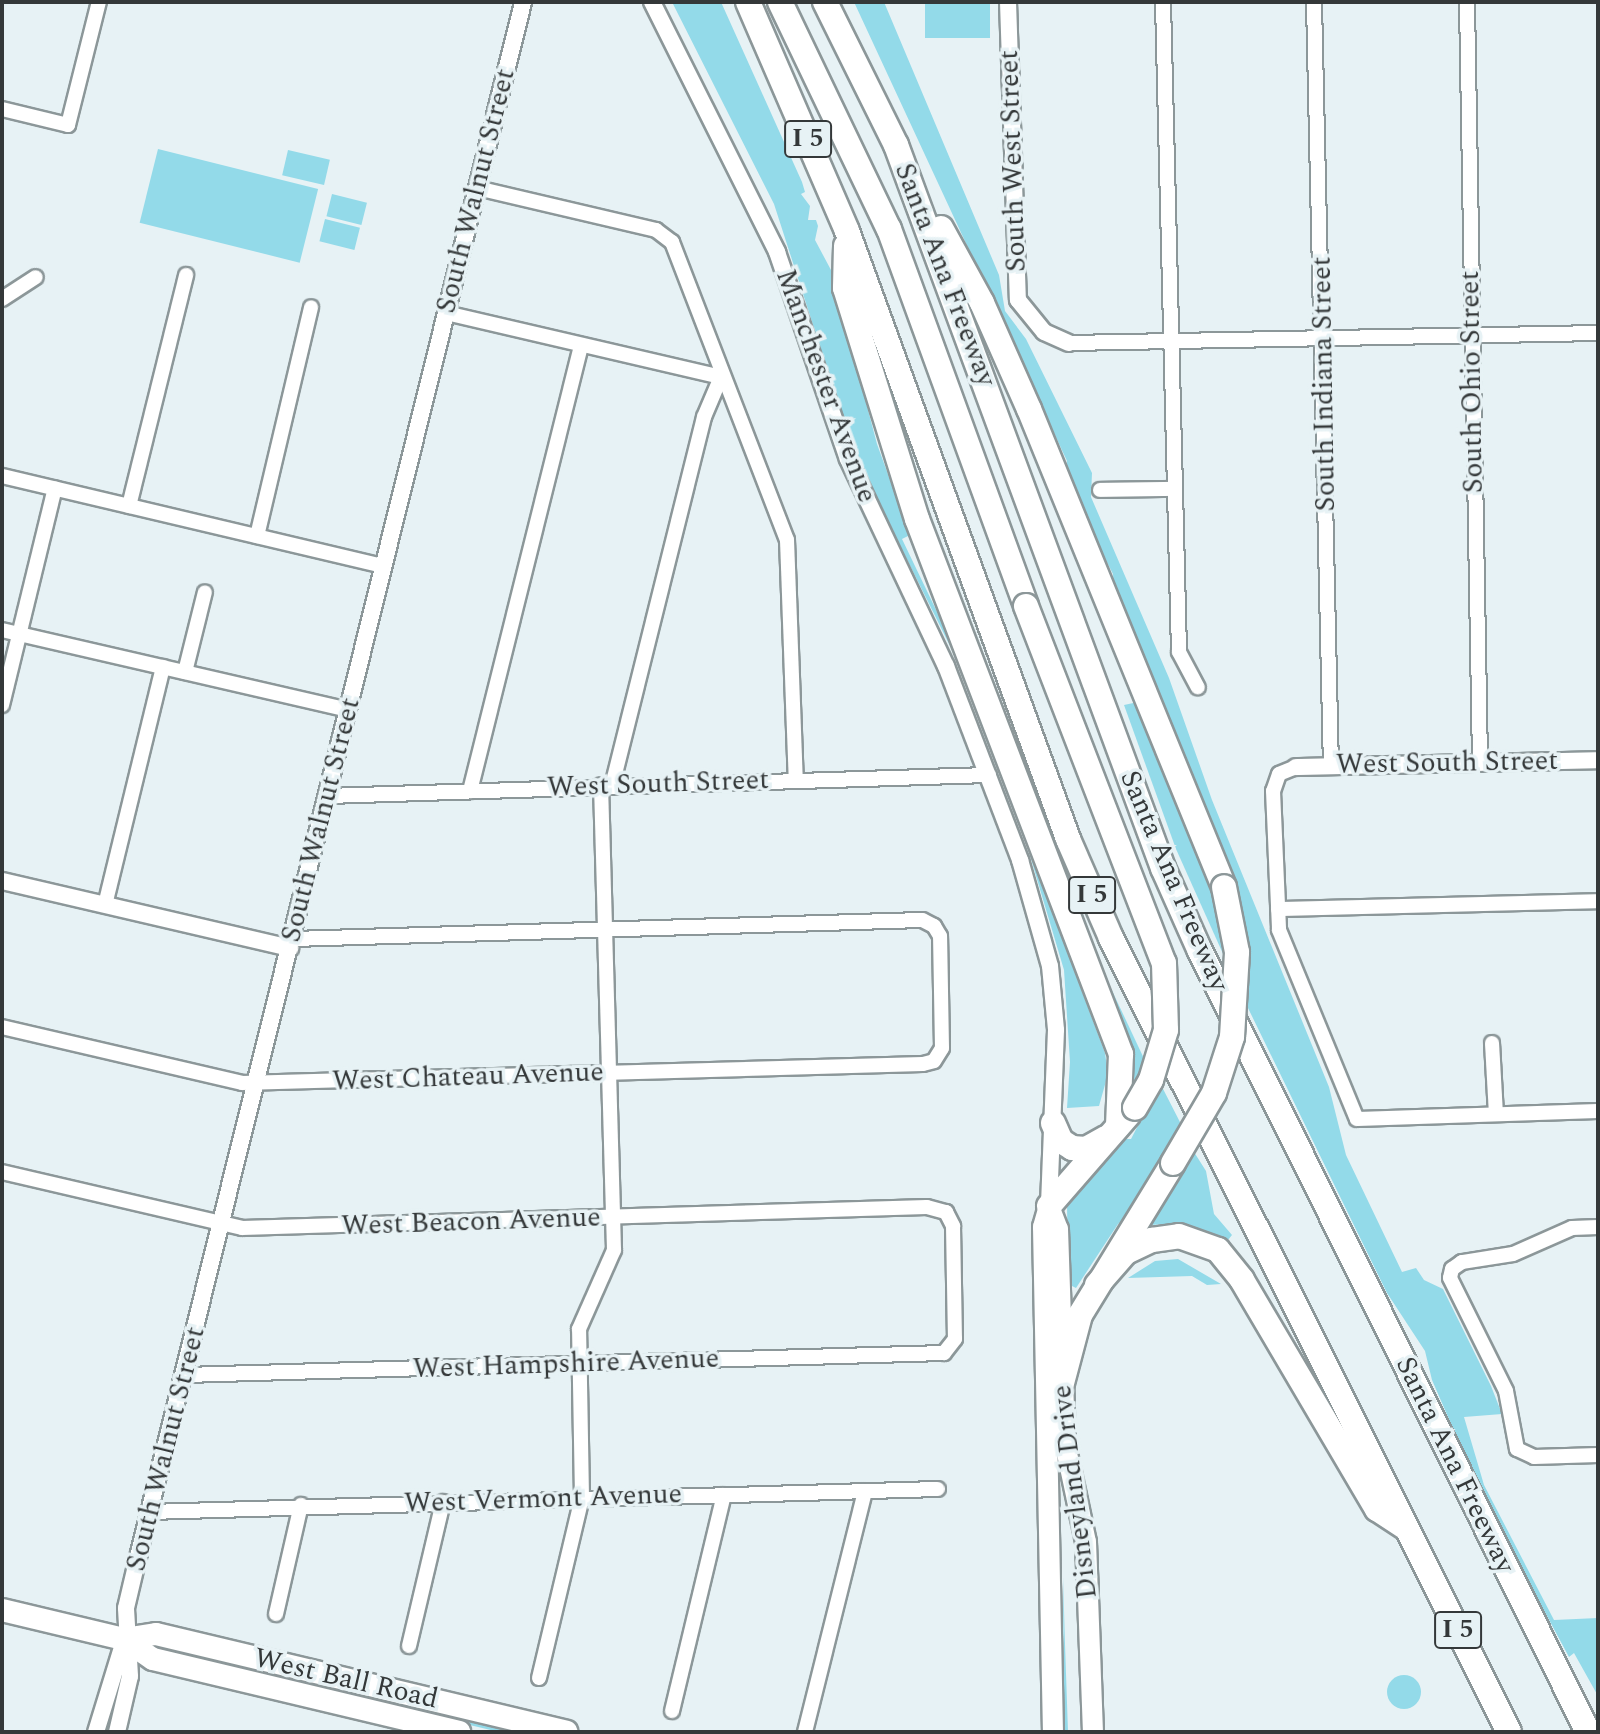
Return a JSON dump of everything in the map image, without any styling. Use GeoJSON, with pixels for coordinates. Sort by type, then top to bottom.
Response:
{"type":"FeatureCollection","features":[{"type":"Feature","properties":{"kind":"highway","name":"I 5"},"geometry":{"type":"LineString","coordinates":[[748,2],[847,231],[1068,839],[1153,1027],[1509,1732]]}},
{"type":"Feature","properties":{"kind":"highway"},"geometry":{"type":"LineString","coordinates":[[780,2],[889,229],[1026,606],[1164,963],[1166,1030],[1151,1080],[1135,1108],[1049,1206]]}},
{"type":"Feature","properties":{"kind":"highway","name":"Santa Ana Freeway"},"geometry":{"type":"LineString","coordinates":[[825,2],[896,145],[1169,882],[1588,1732]]}},
{"type":"Feature","properties":{"kind":"highway"},"geometry":{"type":"LineString","coordinates":[[896,145],[994,330],[1224,887],[1237,952],[1232,1037],[1214,1093],[1074,1328],[1061,1387]]}},
{"type":"Feature","properties":{"kind":"highway"},"geometry":{"type":"LineString","coordinates":[[847,231],[845,288],[917,519],[1121,1054],[1113,1131]]}},
{"type":"Feature","properties":{"kind":"highway"},"geometry":{"type":"LineString","coordinates":[[1053,1123],[1061,1141],[1072,1148],[1086,1149],[1113,1131]]}},
{"type":"Feature","properties":{"kind":"highway"},"geometry":{"type":"LineString","coordinates":[[1097,1285],[1126,1252],[1152,1240],[1179,1236],[1218,1250],[1242,1280],[1377,1509],[1407,1529]]}},
{"type":"Feature","properties":{"kind":"highway"},"geometry":{"type":"LineString","coordinates":[[1533,1620],[1598,1727]]}},
{"type":"Feature","properties":{"kind":"main road","name":"Disneyland Drive"},"geometry":{"type":"LineString","coordinates":[[1049,1206],[1058,1229],[1065,1444],[1086,1542],[1093,1732]]}},
{"type":"Feature","properties":{"kind":"main road","name":"Disneyland Drive"},"geometry":{"type":"LineString","coordinates":[[1049,1206],[1043,1227],[1053,1732]]}},
{"type":"Feature","properties":{"kind":"main road","name":"West Ball Road"},"geometry":{"type":"LineString","coordinates":[[2,1610],[124,1639],[153,1659],[459,1732]]}},
{"type":"Feature","properties":{"kind":"main road","name":"West Ball Road"},"geometry":{"type":"LineString","coordinates":[[124,1639],[156,1634],[566,1732]]}},
{"type":"Feature","properties":{"kind":"street"},"geometry":{"type":"LineString","coordinates":[[2,109],[68,125],[99,2]]}},
{"type":"Feature","properties":{"kind":"street","name":"South Walnut Street"},"geometry":{"type":"LineString","coordinates":[[124,1639],[126,1608],[149,1512],[523,2]]}},
{"type":"Feature","properties":{"kind":"street","name":"Manchester Avenue"},"geometry":{"type":"LineString","coordinates":[[652,2],[777,252],[848,459],[946,666],[989,775]]}},
{"type":"Feature","properties":{"kind":"street","name":"South West Street"},"geometry":{"type":"LineString","coordinates":[[1008,2],[1018,300],[1044,332],[1069,343]]}},
{"type":"Feature","properties":{"kind":"street"},"geometry":{"type":"LineString","coordinates":[[1163,2],[1179,652],[1198,687]]}},
{"type":"Feature","properties":{"kind":"street","name":"South Indiana Street"},"geometry":{"type":"LineString","coordinates":[[1314,2],[1331,766]]}},
{"type":"Feature","properties":{"kind":"street","name":"South Ohio Street"},"geometry":{"type":"LineString","coordinates":[[1467,2],[1480,763]]}},
{"type":"Feature","properties":{"kind":"street"},"geometry":{"type":"LineString","coordinates":[[477,188],[656,230],[669,238],[789,552],[796,780]]}},
{"type":"Feature","properties":{"kind":"street"},"geometry":{"type":"LineString","coordinates":[[129,506],[186,275]]}},
{"type":"Feature","properties":{"kind":"street"},"geometry":{"type":"LineString","coordinates":[[2,299],[36,277]]}},
{"type":"Feature","properties":{"kind":"street"},"geometry":{"type":"LineString","coordinates":[[257,536],[311,307]]}},
{"type":"Feature","properties":{"kind":"street"},"geometry":{"type":"LineString","coordinates":[[446,313],[721,377]]}},
{"type":"Feature","properties":{"kind":"street"},"geometry":{"type":"LineString","coordinates":[[1069,343],[1172,344],[1598,333]]}},
{"type":"Feature","properties":{"kind":"street"},"geometry":{"type":"LineString","coordinates":[[470,791],[581,346]]}},
{"type":"Feature","properties":{"kind":"street"},"geometry":{"type":"LineString","coordinates":[[539,1678],[582,1497],[579,1363],[582,1319],[612,1259],[614,1217],[605,930],[606,785],[703,422],[721,377]]}},
{"type":"Feature","properties":{"kind":"street"},"geometry":{"type":"LineString","coordinates":[[2,476],[384,566]]}},
{"type":"Feature","properties":{"kind":"street"},"geometry":{"type":"LineString","coordinates":[[2,705],[55,488]]}},
{"type":"Feature","properties":{"kind":"street"},"geometry":{"type":"LineString","coordinates":[[1100,490],[1174,489]]}},
{"type":"Feature","properties":{"kind":"street"},"geometry":{"type":"LineString","coordinates":[[185,672],[205,592]]}},
{"type":"Feature","properties":{"kind":"street"},"geometry":{"type":"LineString","coordinates":[[2,630],[348,710]]}},
{"type":"Feature","properties":{"kind":"street"},"geometry":{"type":"LineString","coordinates":[[105,905],[163,667]]}},
{"type":"Feature","properties":{"kind":"street","name":"West South Street"},"geometry":{"type":"LineString","coordinates":[[1296,767],[1598,760]]}},
{"type":"Feature","properties":{"kind":"street"},"geometry":{"type":"LineString","coordinates":[[1296,767],[1279,774],[1273,791],[1279,930],[1357,1119],[1598,1111]]}},
{"type":"Feature","properties":{"kind":"street","name":"West South Street"},"geometry":{"type":"LineString","coordinates":[[327,796],[989,775]]}},
{"type":"Feature","properties":{"kind":"street","name":"Disneyland Drive"},"geometry":{"type":"LineString","coordinates":[[989,775],[1037,912],[1050,966],[1056,1030],[1049,1206]]}},
{"type":"Feature","properties":{"kind":"street"},"geometry":{"type":"LineString","coordinates":[[2,881],[292,944],[605,930]]}},
{"type":"Feature","properties":{"kind":"street"},"geometry":{"type":"LineString","coordinates":[[1278,909],[1598,901]]}},
{"type":"Feature","properties":{"kind":"street","name":"West Chateau Avenue"},"geometry":{"type":"LineString","coordinates":[[2,1027],[257,1083],[923,1064],[938,1058],[943,1040],[940,941],[934,926],[917,920],[605,930]]}},
{"type":"Feature","properties":{"kind":"street"},"geometry":{"type":"LineString","coordinates":[[1492,1043],[1496,1114]]}},
{"type":"Feature","properties":{"kind":"street","name":"West Beacon Avenue"},"geometry":{"type":"LineString","coordinates":[[2,1172],[242,1228],[927,1207],[946,1212],[953,1226],[955,1339],[949,1351]]}},
{"type":"Feature","properties":{"kind":"street"},"geometry":{"type":"LineString","coordinates":[[1439,1258],[1453,1268],[1526,1250],[1572,1228],[1598,1227]]}},
{"type":"Feature","properties":{"kind":"street"},"geometry":{"type":"LineString","coordinates":[[1453,1268],[1452,1284],[1510,1400],[1520,1452],[1534,1457],[1598,1455]]}},
{"type":"Feature","properties":{"kind":"street","name":"West Hampshire Avenue"},"geometry":{"type":"LineString","coordinates":[[183,1375],[949,1351]]}},
{"type":"Feature","properties":{"kind":"street","name":"West Vermont Avenue"},"geometry":{"type":"LineString","coordinates":[[149,1512],[301,1505],[938,1489]]}},
{"type":"Feature","properties":{"kind":"street"},"geometry":{"type":"LineString","coordinates":[[805,1732],[865,1491]]}},
{"type":"Feature","properties":{"kind":"street"},"geometry":{"type":"LineString","coordinates":[[672,1711],[724,1495]]}},
{"type":"Feature","properties":{"kind":"street"},"geometry":{"type":"LineString","coordinates":[[409,1646],[443,1502]]}},
{"type":"Feature","properties":{"kind":"street"},"geometry":{"type":"LineString","coordinates":[[276,1614],[301,1505]]}},
{"type":"Feature","properties":{"kind":"street"},"geometry":{"type":"LineString","coordinates":[[96,1732],[124,1639]]}},
{"type":"Feature","properties":{"kind":"street"},"geometry":{"type":"LineString","coordinates":[[117,1732],[130,1676],[124,1639]]}},
{"type":"Feature","properties":{"kind":"shaded area"},"geometry":{"type":"Polygon","coordinates":[[[672,2],[721,2],[802,182],[805,192],[801,194],[810,206],[808,220],[816,220],[818,226],[815,240],[831,270],[877,444],[910,535],[902,539],[951,641],[1105,1053],[1108,1074],[1099,1106],[1067,1108],[1070,1062],[1064,970],[1025,839],[955,656],[855,455],[774,204],[672,2]]]}},
{"type":"Feature","properties":{"kind":"shaded area"},"geometry":{"type":"Polygon","coordinates":[[[854,2],[884,2],[999,275],[1005,311],[1026,339],[1092,473],[1091,497],[1169,678],[1212,800],[1329,1087],[1346,1155],[1402,1272],[1416,1268],[1424,1280],[1443,1289],[1491,1386],[1502,1414],[1464,1417],[1484,1485],[1554,1620],[1598,1618],[1598,1696],[1574,1653],[1569,1657],[1481,1493],[1432,1380],[1425,1351],[1387,1293],[1248,1008],[1247,946],[1114,597],[1113,574],[1063,477],[1067,461],[854,2]]]}},
{"type":"Feature","properties":{"kind":"shaded area"},"geometry":{"type":"Polygon","coordinates":[[[925,2],[990,2],[990,38],[925,38],[925,2]]]}},
{"type":"Feature","properties":{"kind":"shaded area"},"geometry":{"type":"Polygon","coordinates":[[[158,149],[318,189],[300,263],[140,223],[158,149]]]}},
{"type":"Feature","properties":{"kind":"shaded area"},"geometry":{"type":"Polygon","coordinates":[[[288,150],[330,160],[324,185],[282,175],[288,150]]]}},
{"type":"Feature","properties":{"kind":"shaded area"},"geometry":{"type":"Polygon","coordinates":[[[332,194],[367,203],[361,225],[326,216],[332,194]]]}},
{"type":"Feature","properties":{"kind":"shaded area"},"geometry":{"type":"Polygon","coordinates":[[[325,219],[360,228],[354,250],[319,241],[325,219]]]}},
{"type":"Feature","properties":{"kind":"shaded area"},"geometry":{"type":"Polygon","coordinates":[[[1138,702],[1213,893],[1228,965],[1176,849],[1124,705],[1138,702]]]}},
{"type":"Feature","properties":{"kind":"shaded area"},"geometry":{"type":"Polygon","coordinates":[[[1076,914],[1147,1065],[1131,1102],[1076,914]]]}},
{"type":"Feature","properties":{"kind":"shaded area"},"geometry":{"type":"Polygon","coordinates":[[[1160,1083],[1183,1128],[1130,1215],[1118,1224],[1076,1288],[1068,1284],[1067,1202],[1122,1139],[1131,1139],[1160,1083]]]}},
{"type":"Feature","properties":{"kind":"shaded area"},"geometry":{"type":"Polygon","coordinates":[[[1194,1152],[1206,1171],[1214,1214],[1232,1235],[1228,1240],[1184,1224],[1142,1225],[1194,1152]]]}},
{"type":"Feature","properties":{"kind":"shaded area"},"geometry":{"type":"Polygon","coordinates":[[[1178,1259],[1221,1284],[1207,1285],[1192,1276],[1128,1278],[1155,1261],[1178,1259]]]}},
{"type":"Feature","properties":{"kind":"shaded area"},"geometry":{"type":"Polygon","coordinates":[[[1063,1576],[1065,1644],[1068,1732],[1064,1732],[1063,1576]]]}},
{"type":"Feature","properties":{"kind":"shaded area"},"geometry":{"type":"Polygon","coordinates":[[[271,1671],[526,1732],[499,1732],[248,1672],[271,1671]]]}},
{"type":"Feature","properties":{"kind":"shaded area"},"geometry":{"type":"Polygon","coordinates":[[[1404,1675],[1416,1680],[1421,1692],[1416,1704],[1404,1709],[1392,1704],[1387,1692],[1392,1680],[1404,1675]]]}}]}
